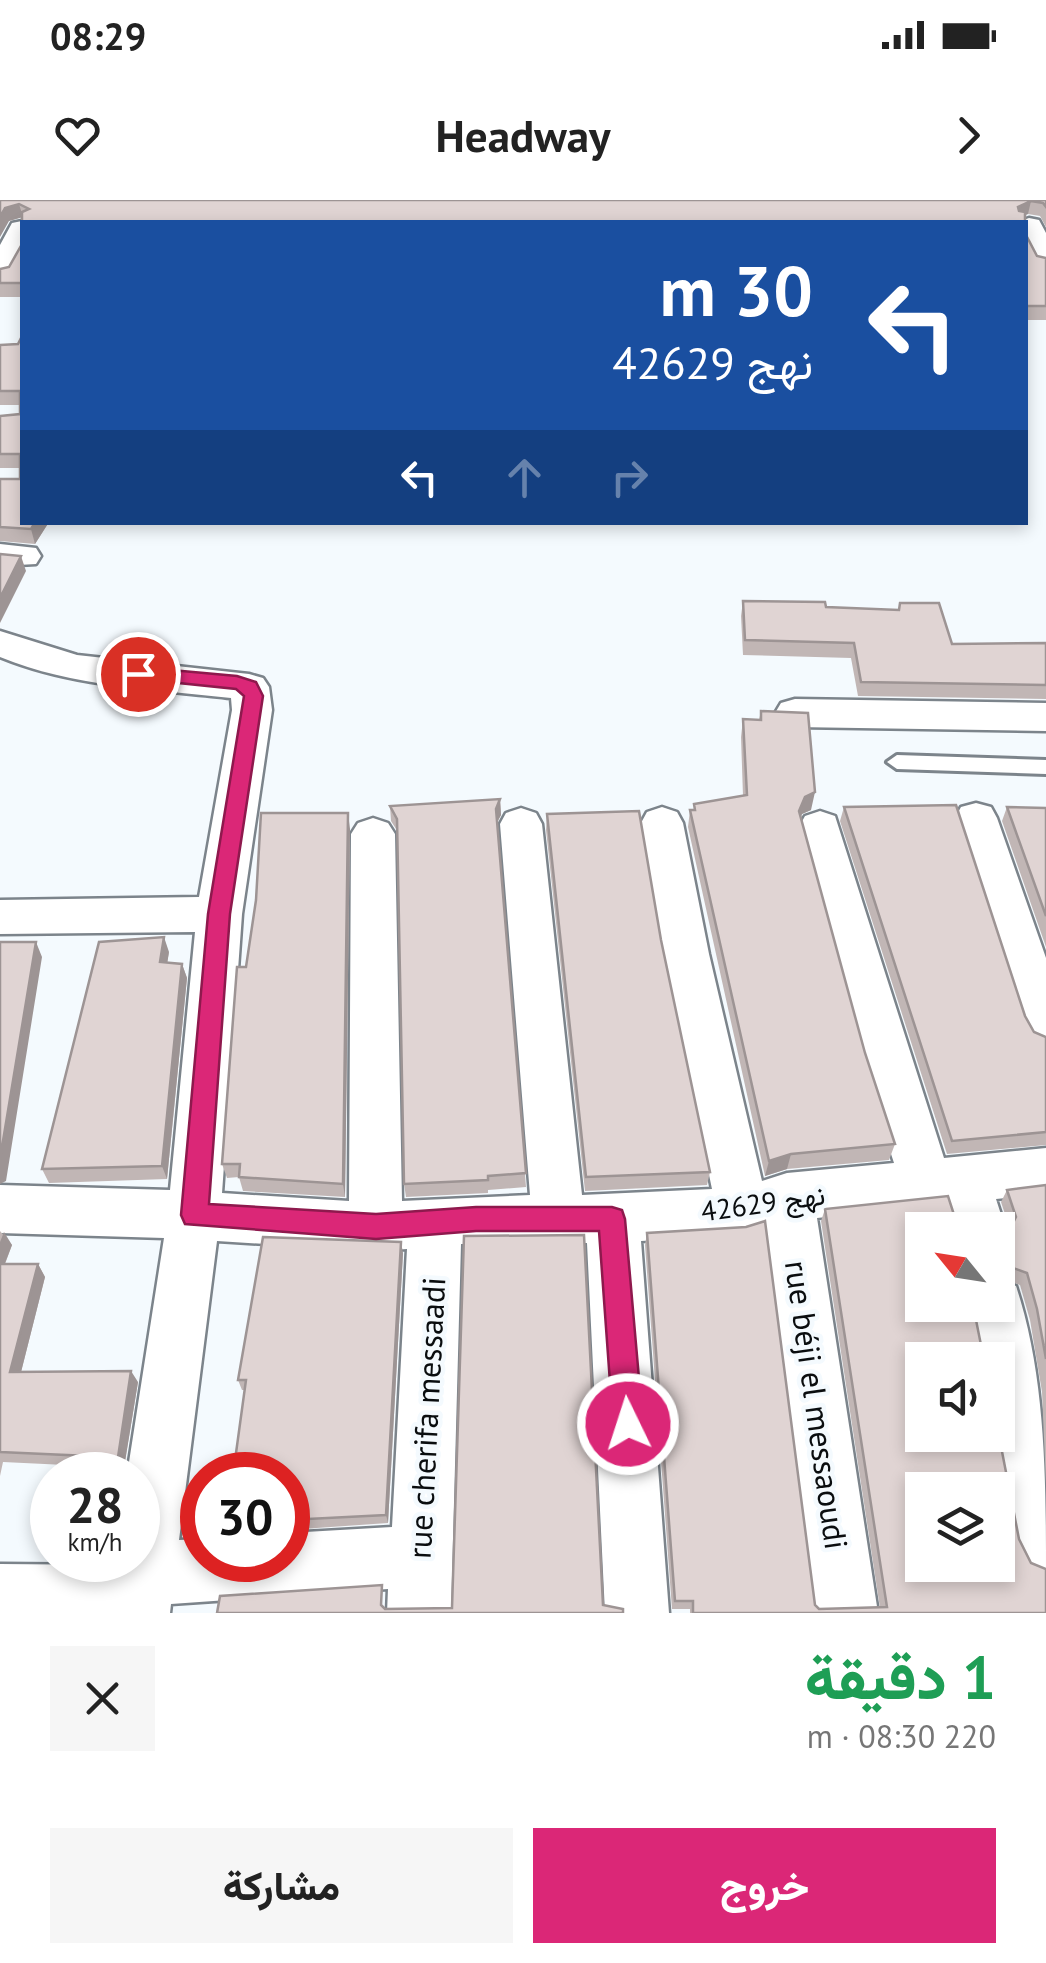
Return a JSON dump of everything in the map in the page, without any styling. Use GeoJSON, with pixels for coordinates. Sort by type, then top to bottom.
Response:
{"type":"FeatureCollection","features":[{"type":"Feature","properties":{"kind":"street"},"geometry":{"type":"LineString","coordinates":[[1042,279],[1032,219],[1046,201]]}},
{"type":"Feature","properties":{"kind":"street"},"geometry":{"type":"LineString","coordinates":[[0,273],[20,234]]}},
{"type":"Feature","properties":{"kind":"street"},"geometry":{"type":"LineString","coordinates":[[0,643],[47,662],[77,668],[249,687],[252,710],[219,914],[194,1215],[141,1595]]}},
{"type":"Feature","properties":{"kind":"street"},"geometry":{"type":"LineString","coordinates":[[795,712],[1046,717]]}},
{"type":"Feature","properties":{"kind":"street"},"geometry":{"type":"LineString","coordinates":[[976,818],[1046,1028]]}},
{"type":"Feature","properties":{"kind":"street","name":"rue béji el messaoudi"},"geometry":{"type":"LineString","coordinates":[[662,823],[686,954],[765,1204],[846,1613]]}},
{"type":"Feature","properties":{"kind":"street"},"geometry":{"type":"LineString","coordinates":[[520,824],[585,1218],[626,1394],[637,1613]]}},
{"type":"Feature","properties":{"kind":"street"},"geometry":{"type":"LineString","coordinates":[[820,827],[888,1068],[957,1199]]}},
{"type":"Feature","properties":{"kind":"street"},"geometry":{"type":"LineString","coordinates":[[373,834],[376,1227]]}},
{"type":"Feature","properties":{"kind":"street"},"geometry":{"type":"LineString","coordinates":[[0,916],[219,914]]}},
{"type":"Feature","properties":{"kind":"street","name":"نهج 42629"},"geometry":{"type":"LineString","coordinates":[[0,1209],[194,1215],[376,1227],[585,1218],[765,1204],[957,1199],[1046,1171]]}},
{"type":"Feature","properties":{"kind":"street","name":"rue cherifa messaadi"},"geometry":{"type":"LineString","coordinates":[[420,1584],[435,1223]]}},
{"type":"Feature","properties":{"kind":"street"},"geometry":{"type":"LineString","coordinates":[[1000,1322],[1046,1546]]}},
{"type":"Feature","properties":{"kind":"street"},"geometry":{"type":"LineString","coordinates":[[0,1596],[141,1595],[420,1584]]}},
{"type":"Feature","properties":{"kind":"lane"},"geometry":{"type":"LineString","coordinates":[[897,762],[1046,766]]}},
{"type":"Feature","properties":{"kind":"building"},"geometry":{"type":"Polygon","coordinates":[[[0,200],[1046,200],[1046,207],[1031,201],[1018,207],[1025,212],[1025,220],[22,220],[22,212],[29,209],[19,204],[5,208],[0,217],[0,200]]]}},
{"type":"Feature","properties":{"kind":"building"},"geometry":{"type":"Polygon","coordinates":[[[1028,239],[1037,256],[1046,258],[1046,306],[1028,306],[1028,239]]]}},
{"type":"Feature","properties":{"kind":"building"},"geometry":{"type":"Polygon","coordinates":[[[20,248],[20,283],[0,283],[0,269],[9,267],[20,248]]]}},
{"type":"Feature","properties":{"kind":"building"},"geometry":{"type":"Polygon","coordinates":[[[20,340],[20,391],[0,391],[0,345],[18,344],[20,340]]]}},
{"type":"Feature","properties":{"kind":"building"},"geometry":{"type":"Polygon","coordinates":[[[20,414],[20,454],[0,454],[0,416],[20,414]]]}},
{"type":"Feature","properties":{"kind":"building"},"geometry":{"type":"Polygon","coordinates":[[[0,479],[20,479],[20,525],[33,525],[31,529],[0,527],[0,479]]]}},
{"type":"Feature","properties":{"kind":"building"},"geometry":{"type":"Polygon","coordinates":[[[0,554],[21,556],[0,598],[0,554]]]}},
{"type":"Feature","properties":{"kind":"building"},"geometry":{"type":"Polygon","coordinates":[[[743,601],[825,602],[826,607],[899,610],[900,603],[939,603],[952,644],[1046,643],[1046,685],[861,682],[854,643],[745,640],[743,601]]]}},
{"type":"Feature","properties":{"kind":"building"},"geometry":{"type":"Polygon","coordinates":[[[761,711],[808,713],[815,792],[805,797],[799,811],[865,1053],[895,1144],[791,1154],[769,1161],[690,810],[695,810],[694,804],[747,795],[743,719],[761,720],[761,711]]]}},
{"type":"Feature","properties":{"kind":"building"},"geometry":{"type":"Polygon","coordinates":[[[500,799],[496,809],[526,1173],[488,1176],[488,1180],[404,1184],[397,819],[390,806],[500,799]]]}},
{"type":"Feature","properties":{"kind":"building"},"geometry":{"type":"Polygon","coordinates":[[[956,805],[1025,1016],[1034,1032],[1046,1037],[1046,1132],[952,1141],[844,807],[956,805]]]}},
{"type":"Feature","properties":{"kind":"building"},"geometry":{"type":"Polygon","coordinates":[[[1007,807],[1046,808],[1046,916],[1007,807]]]}},
{"type":"Feature","properties":{"kind":"building"},"geometry":{"type":"Polygon","coordinates":[[[639,811],[661,940],[710,1172],[586,1177],[547,814],[639,811]]]}},
{"type":"Feature","properties":{"kind":"building"},"geometry":{"type":"Polygon","coordinates":[[[261,813],[348,813],[343,1184],[239,1177],[240,1164],[222,1164],[237,967],[246,967],[256,900],[261,813]]]}},
{"type":"Feature","properties":{"kind":"building"},"geometry":{"type":"Polygon","coordinates":[[[164,937],[160,962],[182,964],[162,1166],[42,1169],[99,942],[164,937]]]}},
{"type":"Feature","properties":{"kind":"building"},"geometry":{"type":"Polygon","coordinates":[[[0,942],[36,942],[0,1159],[0,942]]]}},
{"type":"Feature","properties":{"kind":"building"},"geometry":{"type":"Polygon","coordinates":[[[1046,1185],[1046,1359],[1027,1273],[1015,1269],[1014,1212],[1007,1190],[1046,1185]]]}},
{"type":"Feature","properties":{"kind":"building"},"geometry":{"type":"Polygon","coordinates":[[[948,1196],[953,1212],[905,1212],[905,1322],[976,1322],[980,1342],[905,1342],[905,1452],[1002,1452],[1006,1472],[905,1472],[905,1582],[1015,1582],[1015,1518],[1019,1539],[1031,1563],[1046,1569],[1046,1613],[693,1613],[693,1601],[675,1601],[647,1233],[746,1227],[765,1221],[815,1605],[819,1609],[887,1607],[825,1209],[948,1196]]]}},
{"type":"Feature","properties":{"kind":"building"},"geometry":{"type":"Polygon","coordinates":[[[584,1235],[603,1605],[623,1609],[623,1613],[217,1613],[220,1596],[382,1585],[381,1605],[385,1609],[452,1608],[464,1236],[584,1235]]]}},
{"type":"Feature","properties":{"kind":"building"},"geometry":{"type":"Polygon","coordinates":[[[263,1237],[401,1242],[386,1515],[310,1519],[310,1452],[236,1452],[246,1380],[238,1380],[263,1237]]]}},
{"type":"Feature","properties":{"kind":"building"},"geometry":{"type":"Polygon","coordinates":[[[0,1264],[38,1264],[10,1372],[131,1371],[119,1452],[0,1452],[0,1264]]]}},
{"type":"Feature","properties":{"kind":"route"},"geometry":{"type":"LineString","coordinates":[[138,674],[237,683],[249,687],[254,696],[219,914],[194,1215],[376,1227],[476,1219],[612,1219],[628,1424]]}}]}
